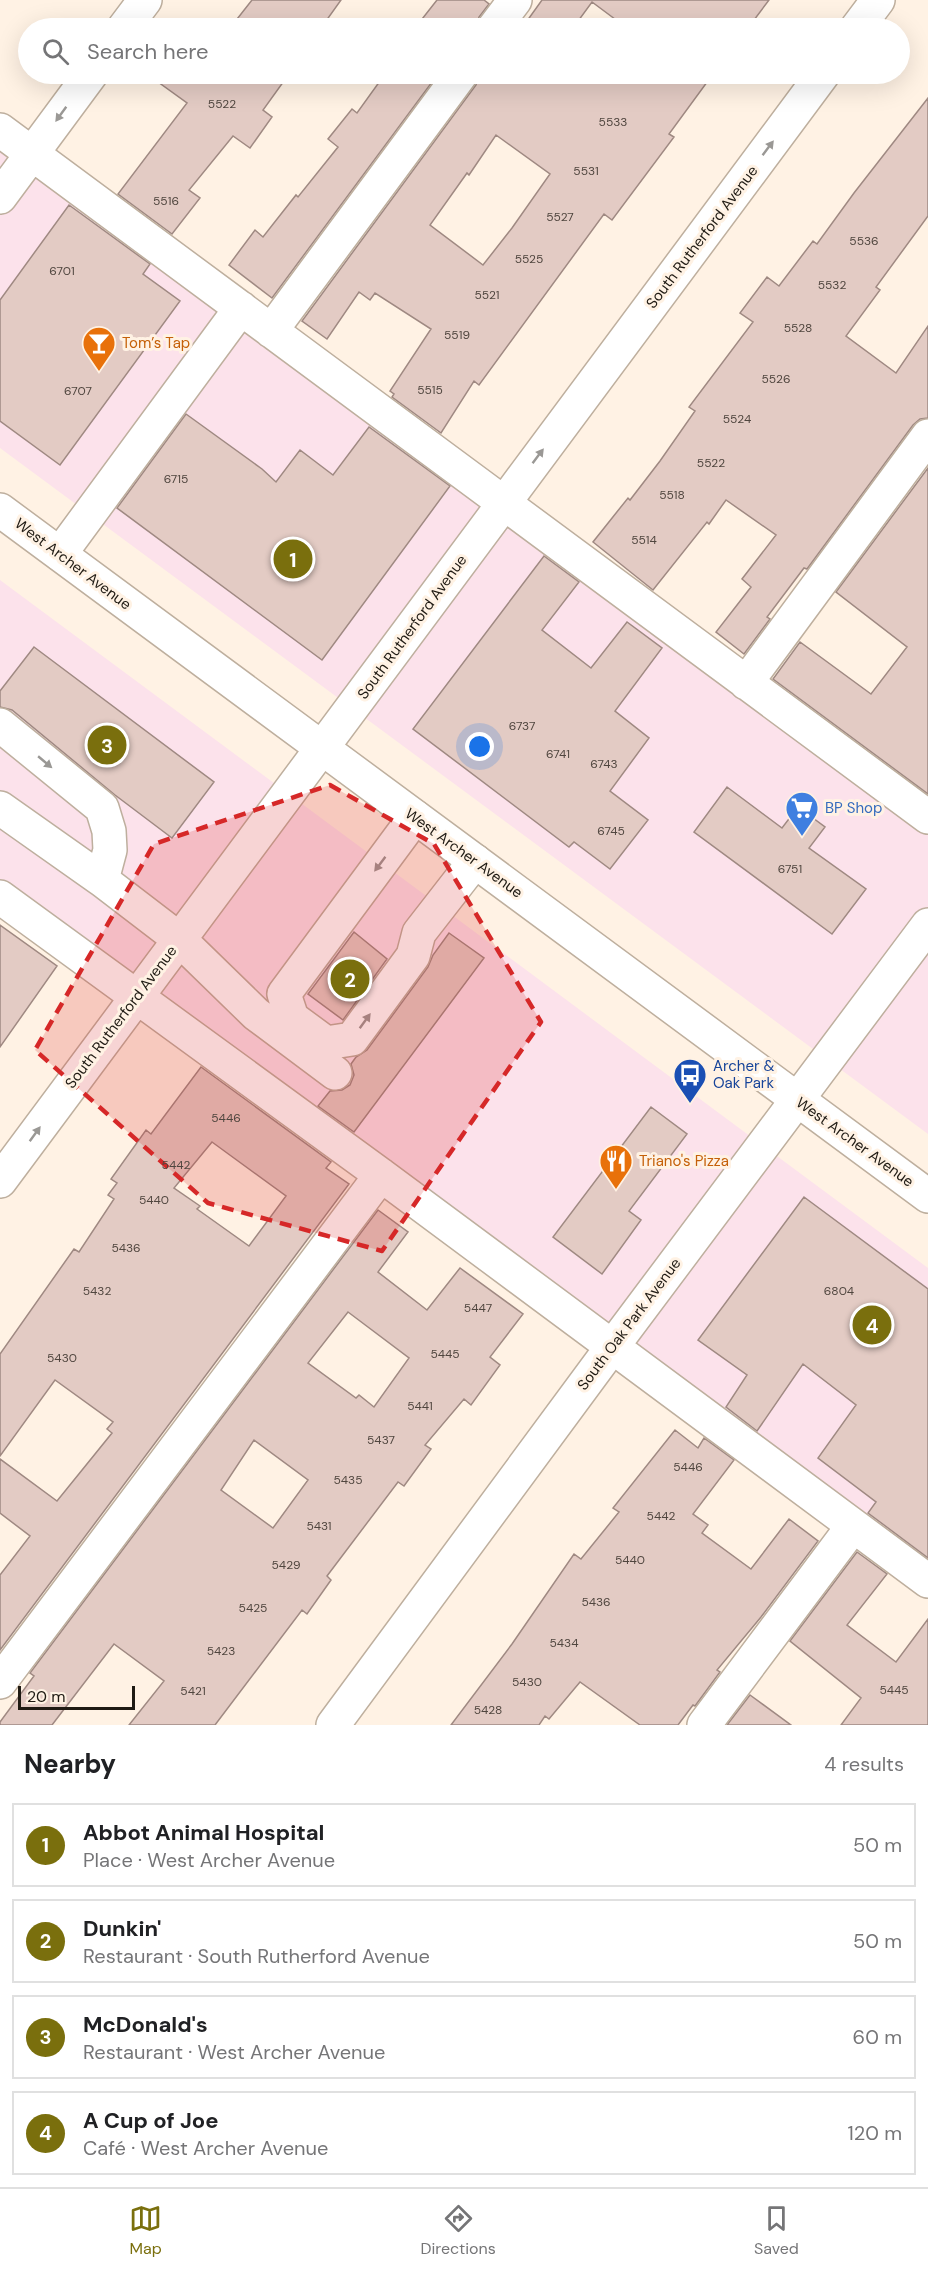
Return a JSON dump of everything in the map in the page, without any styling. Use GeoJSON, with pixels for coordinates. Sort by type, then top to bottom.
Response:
{"type":"FeatureCollection","features":[{"type":"Feature","properties":{"kind":"street"},"geometry":{"type":"LineString","coordinates":[[132,18],[145,0]]}},
{"type":"Feature","properties":{"kind":"street"},"geometry":{"type":"LineString","coordinates":[[502,18],[515,0]]}},
{"type":"Feature","properties":{"kind":"street"},"geometry":{"type":"LineString","coordinates":[[864,18],[878,0]]}},
{"type":"Feature","properties":{"kind":"street"},"geometry":{"type":"LineString","coordinates":[[0,197],[84,84]]}},
{"type":"Feature","properties":{"kind":"street"},"geometry":{"type":"LineString","coordinates":[[271,331],[453,84]]}},
{"type":"Feature","properties":{"kind":"street","name":"South Rutherford Avenue"},"geometry":{"type":"LineString","coordinates":[[0,1181],[817,84]]}},
{"type":"Feature","properties":{"kind":"street"},"geometry":{"type":"LineString","coordinates":[[0,130],[928,817]]}},
{"type":"Feature","properties":{"kind":"street"},"geometry":{"type":"LineString","coordinates":[[60,554],[240,308]]}},
{"type":"Feature","properties":{"kind":"street"},"geometry":{"type":"LineString","coordinates":[[746,683],[928,436]]}},
{"type":"Feature","properties":{"kind":"street","name":"West Archer Avenue"},"geometry":{"type":"LineString","coordinates":[[0,510],[928,1196]]}},
{"type":"Feature","properties":{"kind":"street"},"geometry":{"type":"LineString","coordinates":[[0,724],[102,808],[109,831],[110,850],[102,880]]}},
{"type":"Feature","properties":{"kind":"street"},"geometry":{"type":"LineString","coordinates":[[0,808],[102,880],[179,939],[256,1014],[335,1073]]}},
{"type":"Feature","properties":{"kind":"street"},"geometry":{"type":"LineString","coordinates":[[415,817],[284,994],[292,1018],[326,1043],[352,1039],[413,956],[419,933],[475,861]]}},
{"type":"Feature","properties":{"kind":"street"},"geometry":{"type":"LineString","coordinates":[[0,897],[381,1175],[928,1581]]}},
{"type":"Feature","properties":{"kind":"street"},"geometry":{"type":"LineString","coordinates":[[256,1014],[334,907],[352,902]]}},
{"type":"Feature","properties":{"kind":"street","name":"South Oak Park Avenue"},"geometry":{"type":"LineString","coordinates":[[333,1725],[928,925]]}},
{"type":"Feature","properties":{"kind":"street"},"geometry":{"type":"LineString","coordinates":[[0,1682],[381,1175]]}},
{"type":"Feature","properties":{"kind":"street"},"geometry":{"type":"LineString","coordinates":[[704,1725],[853,1526]]}},
{"type":"Feature","properties":{"kind":"highlighted area"},"geometry":{"type":"Polygon","coordinates":[[[330,785],[434,844],[541,1022],[382,1251],[208,1203],[35,1050],[154,844],[330,785]]]}},
{"type":"Feature","properties":{"kind":"shaded area"},"geometry":{"type":"Polygon","coordinates":[[[0,115],[928,800],[928,1134],[0,448],[0,115]]]}},
{"type":"Feature","properties":{"kind":"shaded area"},"geometry":{"type":"Polygon","coordinates":[[[0,580],[928,1268],[928,1567],[0,884],[0,580]]]}},
{"type":"Feature","properties":{"kind":"building"},"geometry":{"type":"Polygon","coordinates":[[[252,0],[341,0],[328,18],[238,18],[252,0]]]}},
{"type":"Feature","properties":{"kind":"building"},"geometry":{"type":"Polygon","coordinates":[[[437,0],[484,0],[489,4],[479,18],[423,18],[437,0]]]}},
{"type":"Feature","properties":{"kind":"building"},"geometry":{"type":"Polygon","coordinates":[[[542,0],[769,0],[756,18],[614,18],[592,2],[580,18],[529,18],[542,0]]]}},
{"type":"Feature","properties":{"kind":"building"},"geometry":{"type":"Polygon","coordinates":[[[161,84],[282,84],[263,110],[272,117],[250,148],[233,136],[189,190],[200,198],[172,234],[118,194],[187,103],[161,84]]]}},
{"type":"Feature","properties":{"kind":"building"},"geometry":{"type":"Polygon","coordinates":[[[378,84],[431,84],[272,298],[229,265],[255,230],[263,237],[296,195],[298,197],[338,147],[328,139],[352,109],[357,113],[378,84]]]}},
{"type":"Feature","properties":{"kind":"building"},"geometry":{"type":"Polygon","coordinates":[[[476,84],[706,84],[669,134],[674,137],[612,220],[604,214],[479,385],[474,381],[441,433],[392,397],[394,394],[390,391],[431,329],[375,293],[370,300],[359,292],[327,339],[302,321],[476,84]],[[496,135],[469,175],[467,173],[430,225],[483,265],[550,174],[496,135]]]}},
{"type":"Feature","properties":{"kind":"building"},"geometry":{"type":"Polygon","coordinates":[[[928,98],[928,216],[876,287],[880,290],[846,336],[896,373],[928,326],[928,418],[920,419],[913,425],[807,569],[804,568],[767,617],[770,619],[744,654],[716,632],[751,587],[742,579],[776,535],[726,500],[709,524],[707,522],[653,590],[593,542],[628,498],[630,500],[695,411],[689,407],[753,322],[740,313],[767,277],[779,286],[813,241],[817,244],[928,98]]]}},
{"type":"Feature","properties":{"kind":"building"},"geometry":{"type":"Polygon","coordinates":[[[69,205],[150,264],[143,274],[180,301],[60,465],[0,421],[0,300],[69,205]]]}},
{"type":"Feature","properties":{"kind":"building"},"geometry":{"type":"Polygon","coordinates":[[[186,414],[262,469],[276,482],[300,450],[333,475],[369,427],[450,486],[322,660],[117,508],[186,414]]]}},
{"type":"Feature","properties":{"kind":"building"},"geometry":{"type":"Polygon","coordinates":[[[928,468],[928,794],[773,679],[800,642],[871,694],[907,647],[836,592],[928,468]]]}},
{"type":"Feature","properties":{"kind":"building"},"geometry":{"type":"Polygon","coordinates":[[[544,556],[579,582],[542,630],[591,668],[627,622],[662,648],[615,711],[649,738],[610,791],[648,820],[610,869],[574,842],[569,847],[413,729],[544,556]]]}},
{"type":"Feature","properties":{"kind":"building"},"geometry":{"type":"Polygon","coordinates":[[[34,647],[214,782],[172,838],[115,795],[12,710],[0,707],[0,691],[34,647]]]}},
{"type":"Feature","properties":{"kind":"building"},"geometry":{"type":"Polygon","coordinates":[[[727,787],[782,828],[798,807],[825,827],[809,848],[866,889],[832,934],[694,832],[727,787]]]}},
{"type":"Feature","properties":{"kind":"building"},"geometry":{"type":"Polygon","coordinates":[[[0,925],[57,966],[0,1047],[0,925]]]}},
{"type":"Feature","properties":{"kind":"building"},"geometry":{"type":"Polygon","coordinates":[[[354,932],[387,959],[343,1020],[308,994],[354,932]]]}},
{"type":"Feature","properties":{"kind":"building"},"geometry":{"type":"Polygon","coordinates":[[[449,933],[484,958],[354,1132],[318,1106],[330,1091],[342,1090],[350,1085],[354,1075],[351,1064],[356,1057],[367,1050],[428,967],[433,955],[449,933]]]}},
{"type":"Feature","properties":{"kind":"building"},"geometry":{"type":"Polygon","coordinates":[[[201,1067],[331,1162],[326,1168],[349,1184],[0,1650],[0,1575],[30,1536],[0,1513],[0,1459],[57,1501],[112,1433],[107,1429],[113,1422],[55,1380],[0,1456],[0,1354],[74,1249],[79,1252],[114,1199],[108,1195],[117,1183],[111,1179],[146,1130],[151,1134],[201,1067]],[[212,1142],[174,1188],[200,1206],[197,1209],[249,1246],[286,1196],[212,1142]]]}},
{"type":"Feature","properties":{"kind":"building","name":"Triano's Pizza"},"geometry":{"type":"Polygon","coordinates":[[[651,1107],[687,1134],[629,1211],[641,1220],[602,1274],[553,1237],[651,1107]]]}},
{"type":"Feature","properties":{"kind":"building"},"geometry":{"type":"Polygon","coordinates":[[[804,1197],[928,1289],[928,1558],[868,1513],[876,1502],[818,1458],[856,1405],[803,1364],[757,1431],[726,1407],[747,1375],[698,1340],[804,1197]]]}},
{"type":"Feature","properties":{"kind":"building"},"geometry":{"type":"Polygon","coordinates":[[[378,1210],[408,1232],[378,1272],[427,1310],[460,1268],[523,1314],[490,1357],[500,1365],[471,1405],[464,1399],[425,1445],[431,1449],[404,1486],[398,1482],[327,1576],[331,1580],[307,1614],[302,1610],[215,1725],[129,1725],[164,1681],[114,1644],[52,1725],[0,1725],[34,1676],[30,1673],[378,1210]],[[348,1312],[308,1363],[356,1398],[359,1395],[374,1407],[409,1358],[348,1312]],[[254,1440],[221,1490],[273,1528],[308,1480],[254,1440]]]}},
{"type":"Feature","properties":{"kind":"building"},"geometry":{"type":"Polygon","coordinates":[[[675,1430],[698,1448],[704,1438],[734,1460],[693,1514],[708,1525],[702,1533],[751,1569],[789,1519],[818,1541],[761,1617],[717,1670],[720,1672],[695,1706],[693,1705],[678,1725],[640,1725],[580,1682],[549,1719],[545,1716],[539,1725],[451,1725],[512,1644],[574,1554],[581,1559],[619,1512],[613,1508],[675,1430]]]}},
{"type":"Feature","properties":{"kind":"building"},"geometry":{"type":"Polygon","coordinates":[[[857,1552],[887,1574],[847,1625],[896,1662],[928,1619],[928,1725],[841,1725],[861,1698],[790,1641],[857,1552]]]}},
{"type":"Feature","properties":{"kind":"building"},"geometry":{"type":"Polygon","coordinates":[[[750,1695],[791,1725],[727,1725],[750,1695]]]}},
{"type":"Feature","properties":{"kind":"place","name":"Tom’s Tap"},"geometry":{"type":"Point","coordinates":[99,372]}},
{"type":"Feature","properties":{"kind":"place","name":"Abbot Animal Hospital"},"geometry":{"type":"Point","coordinates":[293,559]}},
{"type":"Feature","properties":{"kind":"place","name":"McDonald's"},"geometry":{"type":"Point","coordinates":[107,745]}},
{"type":"Feature","properties":{"kind":"place","name":"BP Shop"},"geometry":{"type":"Point","coordinates":[802,837]}},
{"type":"Feature","properties":{"kind":"place","name":"Dunkin'"},"geometry":{"type":"Point","coordinates":[350,979]}},
{"type":"Feature","properties":{"kind":"place","name":"Archer & Oak Park"},"geometry":{"type":"Point","coordinates":[690,1104]}},
{"type":"Feature","properties":{"kind":"place","name":"Triano's Pizza"},"geometry":{"type":"Point","coordinates":[616,1190]}},
{"type":"Feature","properties":{"kind":"place","name":"A Cup of Joe"},"geometry":{"type":"Point","coordinates":[872,1325]}}]}
